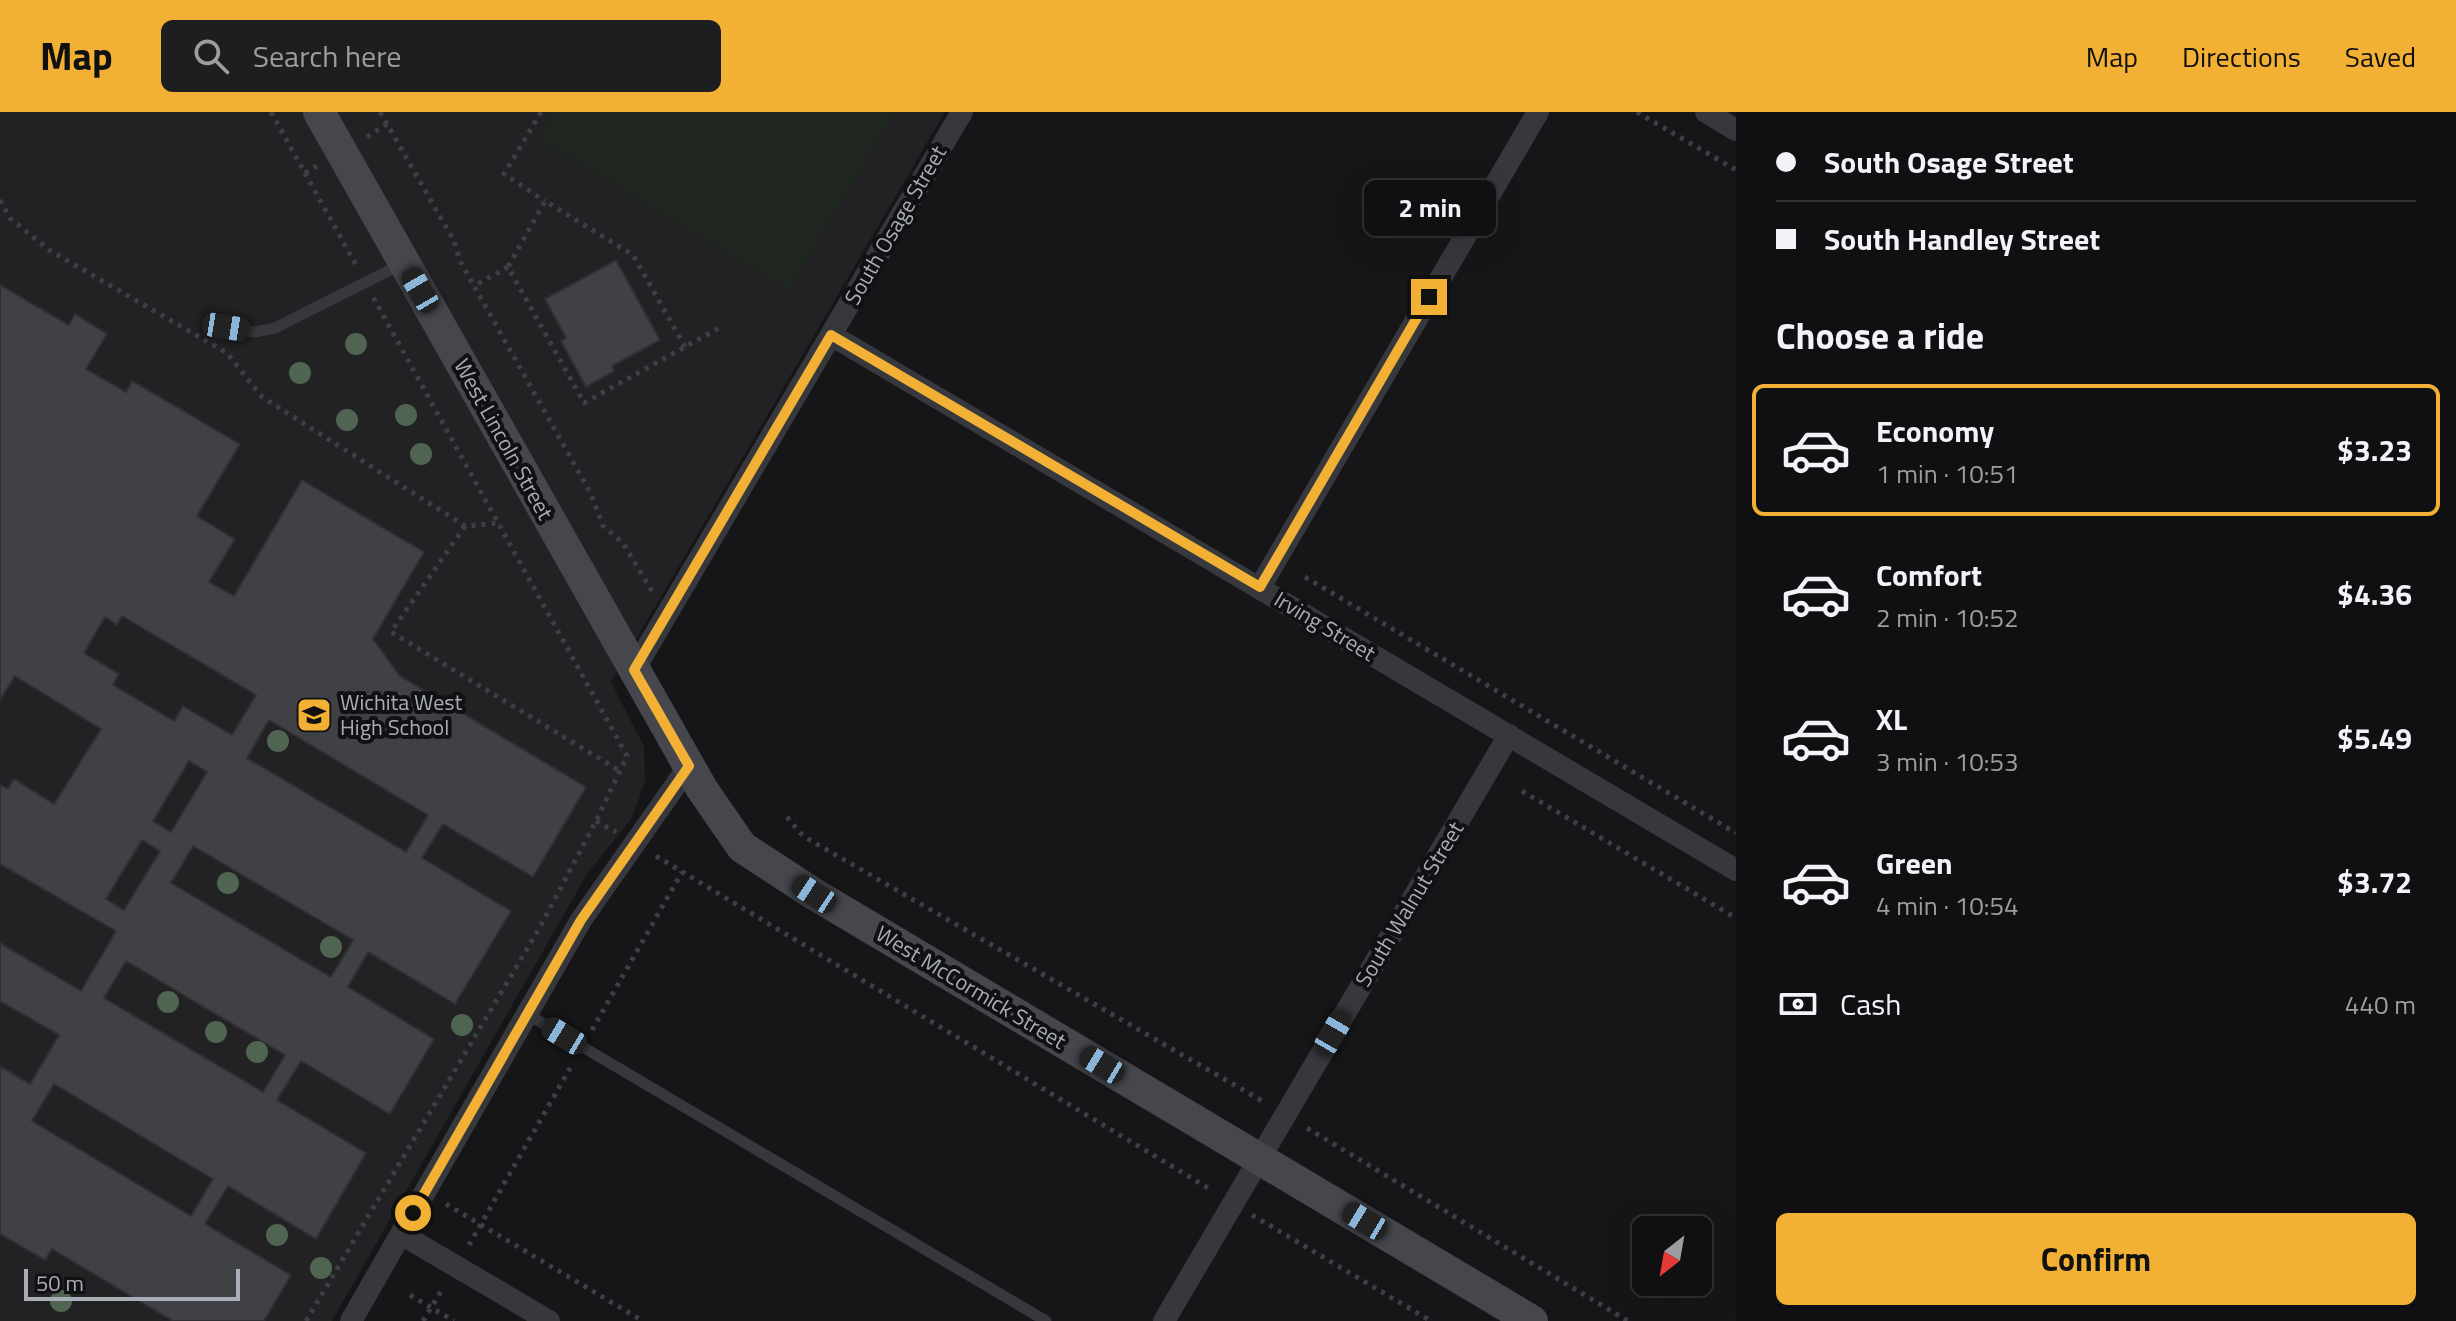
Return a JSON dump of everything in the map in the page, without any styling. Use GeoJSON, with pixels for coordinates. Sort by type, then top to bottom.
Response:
{"type":"FeatureCollection","features":[{"type":"Feature","properties":{"kind":"street","name":"West Lincoln Street"},"geometry":{"type":"LineString","coordinates":[[319,112],[689,766]]}},
{"type":"Feature","properties":{"kind":"street","name":"South Osage Street"},"geometry":{"type":"LineString","coordinates":[[634,670],[962,112]]}},
{"type":"Feature","properties":{"kind":"street"},"geometry":{"type":"LineString","coordinates":[[1260,587],[1538,112]]}},
{"type":"Feature","properties":{"kind":"street"},"geometry":{"type":"LineString","coordinates":[[1706,112],[1736,130]]}},
{"type":"Feature","properties":{"kind":"street","name":"Irving Street"},"geometry":{"type":"LineString","coordinates":[[831,335],[1736,870]]}},
{"type":"Feature","properties":{"kind":"street","name":"South Walnut Street"},"geometry":{"type":"LineString","coordinates":[[1164,1321],[1509,735]]}},
{"type":"Feature","properties":{"kind":"street"},"geometry":{"type":"LineString","coordinates":[[351,1321],[581,920],[689,766]]}},
{"type":"Feature","properties":{"kind":"street","name":"West McCormick Street"},"geometry":{"type":"LineString","coordinates":[[689,766],[742,847],[814,894],[1532,1321]]}},
{"type":"Feature","properties":{"kind":"street"},"geometry":{"type":"LineString","coordinates":[[401,1234],[549,1321]]}},
{"type":"Feature","properties":{"kind":"lane"},"geometry":{"type":"LineString","coordinates":[[226,327],[254,332],[275,328],[404,263]]}},
{"type":"Feature","properties":{"kind":"lane"},"geometry":{"type":"LineString","coordinates":[[527,1014],[1046,1321]]}},
{"type":"Feature","properties":{"kind":"path"},"geometry":{"type":"LineString","coordinates":[[380,112],[387,124]]}},
{"type":"Feature","properties":{"kind":"path"},"geometry":{"type":"LineString","coordinates":[[541,112],[504,174],[633,255],[685,347]]}},
{"type":"Feature","properties":{"kind":"path"},"geometry":{"type":"LineString","coordinates":[[1637,112],[1736,170]]}},
{"type":"Feature","properties":{"kind":"path"},"geometry":{"type":"LineString","coordinates":[[305,173],[627,756],[540,927],[306,1321]]}},
{"type":"Feature","properties":{"kind":"path"},"geometry":{"type":"LineString","coordinates":[[0,200],[10,218],[49,250],[227,353],[262,397],[465,526],[498,523]]}},
{"type":"Feature","properties":{"kind":"path"},"geometry":{"type":"LineString","coordinates":[[545,201],[508,267],[474,286],[591,494],[603,526],[623,543],[667,614]]}},
{"type":"Feature","properties":{"kind":"path"},"geometry":{"type":"LineString","coordinates":[[508,267],[584,403],[719,328]]}},
{"type":"Feature","properties":{"kind":"path"},"geometry":{"type":"LineString","coordinates":[[465,526],[391,632],[620,771]]}},
{"type":"Feature","properties":{"kind":"path"},"geometry":{"type":"LineString","coordinates":[[1305,577],[1736,833]]}},
{"type":"Feature","properties":{"kind":"path"},"geometry":{"type":"LineString","coordinates":[[1522,791],[1736,918]]}},
{"type":"Feature","properties":{"kind":"path"},"geometry":{"type":"LineString","coordinates":[[787,817],[803,836],[1285,1114],[1628,1321]]}},
{"type":"Feature","properties":{"kind":"path"},"geometry":{"type":"LineString","coordinates":[[596,821],[1431,1321]]}},
{"type":"Feature","properties":{"kind":"path"},"geometry":{"type":"LineString","coordinates":[[423,1321],[682,872]]}},
{"type":"Feature","properties":{"kind":"path"},"geometry":{"type":"LineString","coordinates":[[394,1173],[643,1321]]}},
{"type":"Feature","properties":{"kind":"path"},"geometry":{"type":"LineString","coordinates":[[410,1295],[454,1321]]}},
{"type":"Feature","properties":{"kind":"shaded area","name":"Wichita West High School"},"geometry":{"type":"Polygon","coordinates":[[[0,112],[945,112],[611,682],[644,747],[645,781],[632,818],[587,874],[332,1321],[0,1321],[0,112]]]}},
{"type":"Feature","properties":{"kind":"shaded area"},"geometry":{"type":"Polygon","coordinates":[[[553,112],[896,112],[789,290],[537,138],[553,112]]]}},
{"type":"Feature","properties":{"kind":"building"},"geometry":{"type":"Polygon","coordinates":[[[616,260],[660,340],[612,366],[614,371],[586,387],[561,341],[566,338],[545,299],[616,260]]]}},
{"type":"Feature","properties":{"kind":"building","name":"Wichita West High School"},"geometry":{"type":"Polygon","coordinates":[[[0,285],[69,325],[75,314],[107,334],[86,369],[126,392],[132,381],[240,444],[197,516],[235,539],[209,582],[234,596],[302,480],[424,552],[373,639],[400,676],[586,787],[533,877],[443,824],[422,858],[511,911],[455,1004],[368,952],[348,987],[434,1039],[390,1114],[301,1061],[277,1100],[366,1153],[316,1239],[228,1186],[205,1224],[291,1275],[264,1321],[173,1321],[52,1249],[45,1260],[0,1234],[0,1066],[30,1084],[59,1035],[0,1001],[0,943],[81,991],[116,931],[0,864],[0,785],[8,789],[14,779],[54,804],[101,729],[15,676],[0,700],[0,285]],[[122,616],[117,625],[105,617],[84,653],[119,674],[113,685],[174,721],[183,706],[232,735],[256,695],[122,616]],[[269,720],[247,758],[406,852],[428,815],[269,720]],[[189,761],[153,821],[171,832],[207,772],[189,761]],[[142,840],[106,899],[124,910],[160,851],[142,840]],[[193,846],[171,883],[331,977],[353,940],[193,846]],[[126,961],[104,998],[263,1092],[285,1055],[126,961]],[[54,1084],[32,1121],[191,1216],[213,1179],[54,1084]]]}},
{"type":"Feature","properties":{"kind":"place","name":"Wichita West High School"},"geometry":{"type":"Point","coordinates":[314,715]}},
{"type":"Feature","properties":{"kind":"route"},"geometry":{"type":"LineString","coordinates":[[413,1213],[581,920],[689,766],[634,670],[831,335],[1260,587],[1429,297]]}}]}
